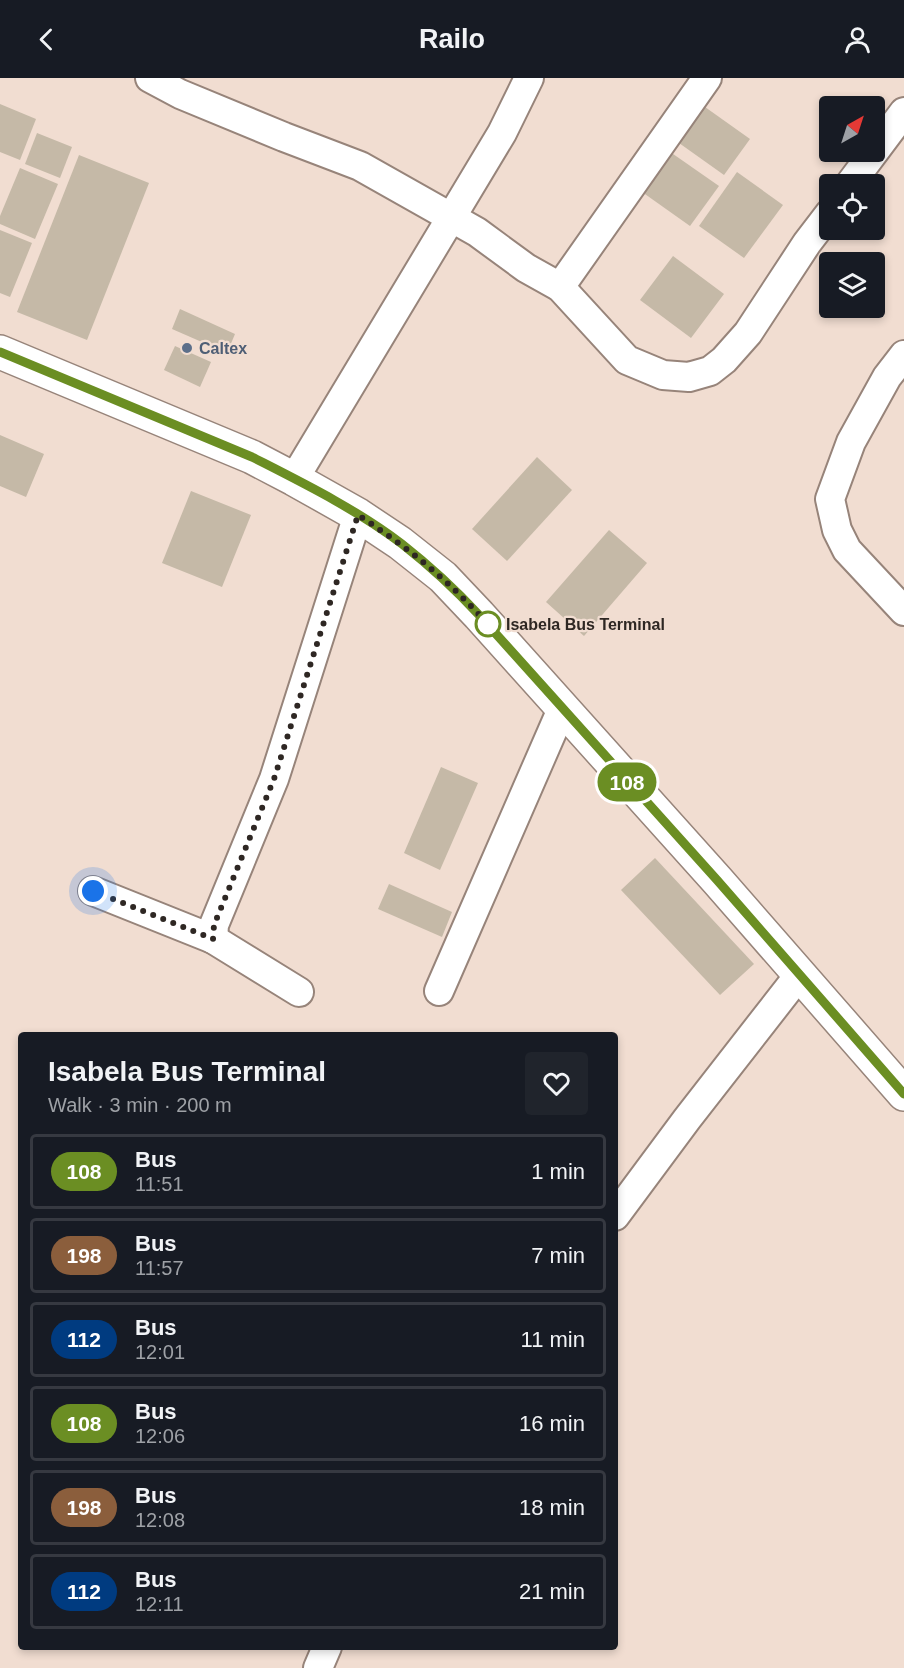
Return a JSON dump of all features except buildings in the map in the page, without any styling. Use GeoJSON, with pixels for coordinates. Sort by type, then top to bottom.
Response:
{"type":"FeatureCollection","features":[{"type":"Feature","properties":{"kind":"main road"},"geometry":{"type":"LineString","coordinates":[[0,352],[252,457],[358,515],[400,543],[443,577],[800,974],[904,1094]]}},
{"type":"Feature","properties":{"kind":"street"},"geometry":{"type":"LineString","coordinates":[[150,78],[180,94],[360,166],[477,232],[526,268],[560,287],[627,360],[663,375],[689,377],[710,371],[724,360],[748,333],[819,227]]}},
{"type":"Feature","properties":{"kind":"street"},"geometry":{"type":"LineString","coordinates":[[294,479],[502,133],[529,78]]}},
{"type":"Feature","properties":{"kind":"street"},"geometry":{"type":"LineString","coordinates":[[560,287],[707,78]]}},
{"type":"Feature","properties":{"kind":"street"},"geometry":{"type":"LineString","coordinates":[[858,174],[904,112]]}},
{"type":"Feature","properties":{"kind":"street"},"geometry":{"type":"LineString","coordinates":[[904,355],[887,377],[851,442],[830,499],[837,530],[847,550],[904,611]]}},
{"type":"Feature","properties":{"kind":"street"},"geometry":{"type":"LineString","coordinates":[[213,939],[214,925],[274,779],[358,515]]}},
{"type":"Feature","properties":{"kind":"street"},"geometry":{"type":"LineString","coordinates":[[439,991],[562,709]]}},
{"type":"Feature","properties":{"kind":"street"},"geometry":{"type":"LineString","coordinates":[[93,891],[213,939],[299,992]]}},
{"type":"Feature","properties":{"kind":"street"},"geometry":{"type":"LineString","coordinates":[[618,1212],[800,974]]}},
{"type":"Feature","properties":{"kind":"street"},"geometry":{"type":"LineString","coordinates":[[318,1668],[326,1650]]}},
{"type":"Feature","properties":{"kind":"bus line","name":"108"},"geometry":{"type":"LineString","coordinates":[[0,352],[252,457],[280,471],[358,515],[400,543],[443,577],[717,880],[904,1094]]}},
{"type":"Feature","properties":{"kind":"place","name":"Caltex"},"geometry":{"type":"Point","coordinates":[187,348]}},
{"type":"Feature","properties":{"kind":"place","name":"Isabela Bus Terminal"},"geometry":{"type":"Point","coordinates":[488,624]}},
{"type":"Feature","properties":{"kind":"route"},"geometry":{"type":"LineString","coordinates":[[93,891],[213,939],[214,925],[274,779],[358,515],[400,543],[443,577],[492,629],[488,624]]}}]}
